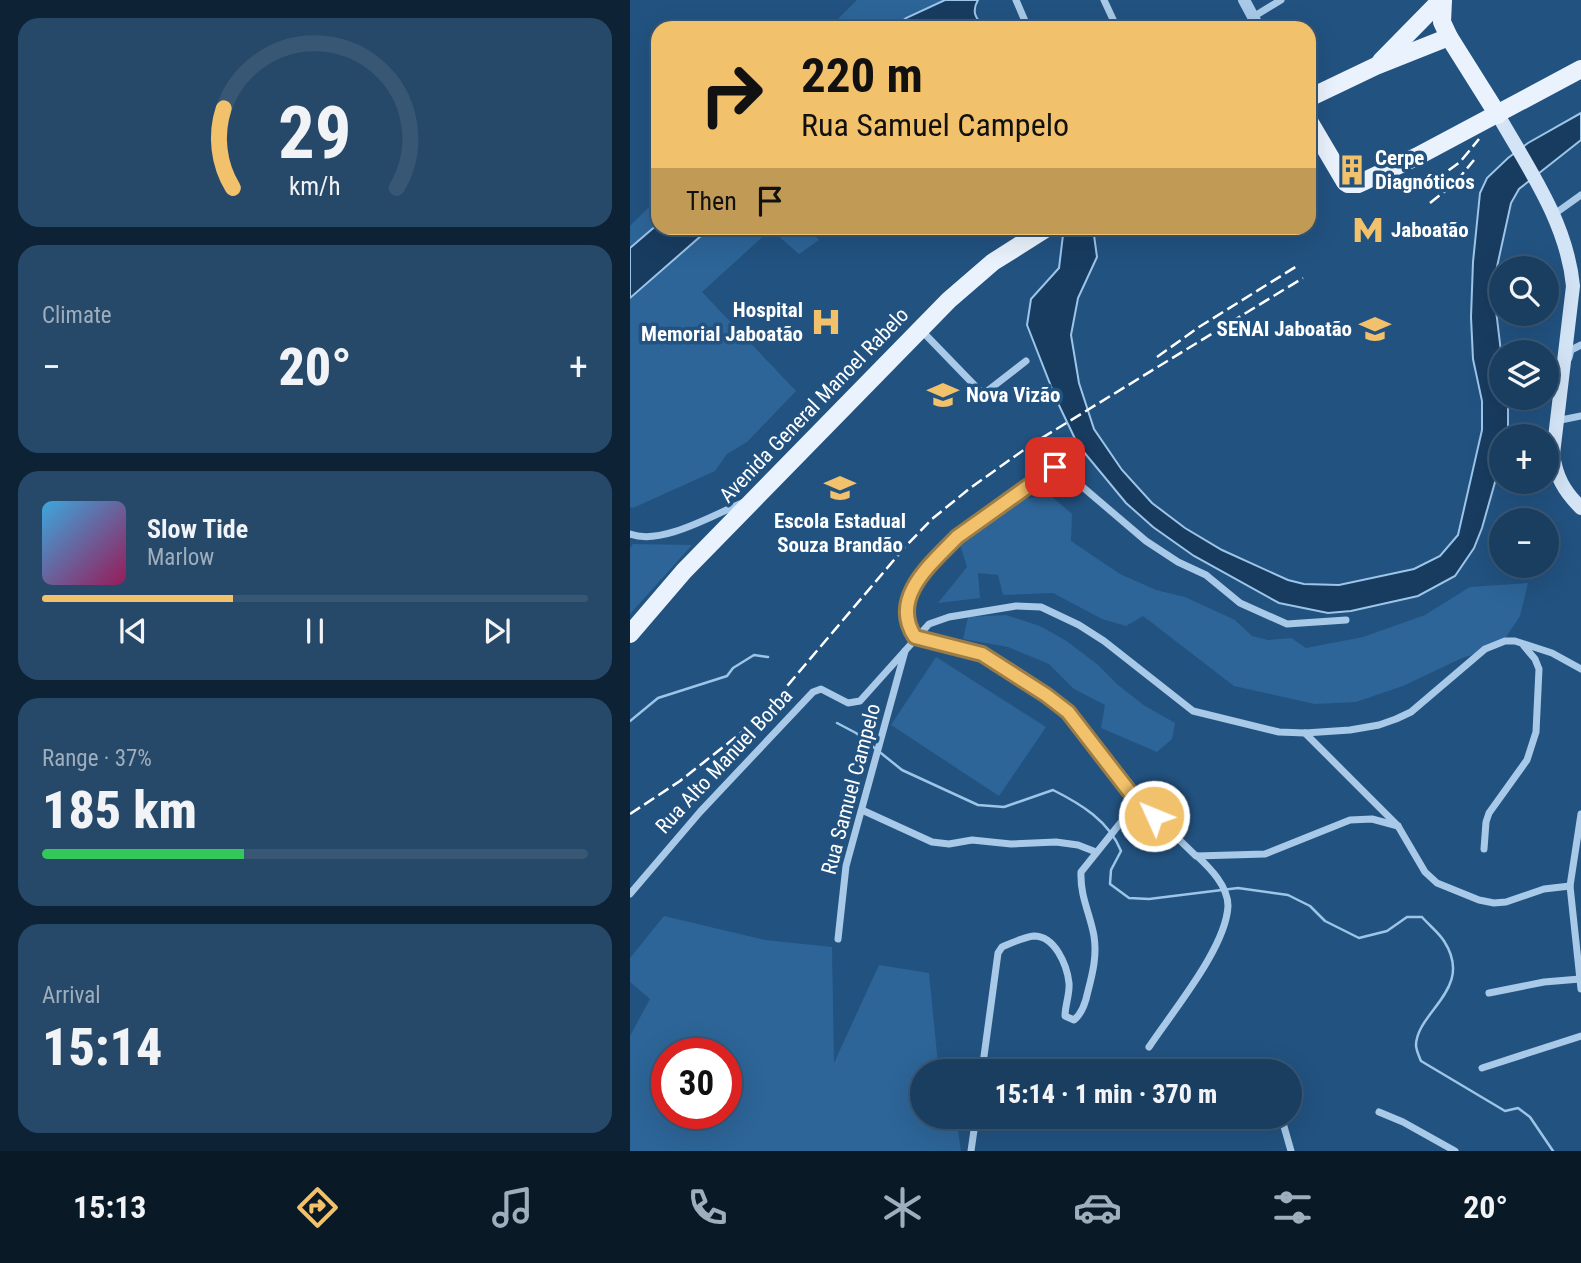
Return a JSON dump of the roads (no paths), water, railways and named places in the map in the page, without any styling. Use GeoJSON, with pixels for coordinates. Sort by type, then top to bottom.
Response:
{"type":"FeatureCollection","features":[{"type":"Feature","properties":{"kind":"main road"},"geometry":{"type":"LineString","coordinates":[[1442,0],[1443,22],[1449,37],[1516,146],[1553,215],[1567,251],[1573,286],[1553,454],[1561,485],[1581,508]]}},
{"type":"Feature","properties":{"kind":"main road"},"geometry":{"type":"LineString","coordinates":[[1376,66],[1442,0]]}},
{"type":"Feature","properties":{"kind":"main road"},"geometry":{"type":"LineString","coordinates":[[1316,95],[1376,66],[1449,37]]}},
{"type":"Feature","properties":{"kind":"main road"},"geometry":{"type":"LineString","coordinates":[[1316,133],[1339,174],[1352,185],[1418,156],[1581,69]]}},
{"type":"Feature","properties":{"kind":"main road","name":"Avenida General Manoel Rabelo"},"geometry":{"type":"LineString","coordinates":[[630,634],[684,571],[919,329],[976,275],[1035,235]]}},
{"type":"Feature","properties":{"kind":"street"},"geometry":{"type":"LineString","coordinates":[[1016,0],[1025,21]]}},
{"type":"Feature","properties":{"kind":"street"},"geometry":{"type":"LineString","coordinates":[[1104,0],[1114,21]]}},
{"type":"Feature","properties":{"kind":"street"},"geometry":{"type":"LineString","coordinates":[[1244,0],[1255,21]]}},
{"type":"Feature","properties":{"kind":"street"},"geometry":{"type":"LineString","coordinates":[[1257,21],[1281,0]]}},
{"type":"Feature","properties":{"kind":"street"},"geometry":{"type":"LineString","coordinates":[[1553,215],[1581,195]]}},
{"type":"Feature","properties":{"kind":"street"},"geometry":{"type":"LineString","coordinates":[[919,329],[982,393],[1026,361]]}},
{"type":"Feature","properties":{"kind":"street"},"geometry":{"type":"LineString","coordinates":[[1562,373],[1567,369],[1571,350],[1581,345]]}},
{"type":"Feature","properties":{"kind":"street"},"geometry":{"type":"LineString","coordinates":[[1555,421],[1581,416]]}},
{"type":"Feature","properties":{"kind":"street"},"geometry":{"type":"LineString","coordinates":[[915,637],[906,616],[907,600],[932,564],[957,537],[1057,466],[1146,541],[1178,562],[1206,575],[1240,603],[1287,624],[1346,620]]}},
{"type":"Feature","properties":{"kind":"street"},"geometry":{"type":"LineString","coordinates":[[630,534],[638,538],[656,537],[753,499]]}},
{"type":"Feature","properties":{"kind":"street"},"geometry":{"type":"LineString","coordinates":[[906,649],[929,624],[949,617],[1016,606],[1041,607],[1063,616],[1104,641],[1193,711],[1257,728],[1305,733],[1350,730],[1396,719],[1411,712],[1485,649],[1506,641],[1552,653],[1581,669]]}},
{"type":"Feature","properties":{"kind":"street"},"geometry":{"type":"LineString","coordinates":[[915,637],[982,654],[1068,712],[1138,801],[1210,869],[1221,884],[1228,905],[1220,936],[1202,970],[1149,1047]]}},
{"type":"Feature","properties":{"kind":"street"},"geometry":{"type":"LineString","coordinates":[[1484,849],[1489,813],[1527,760],[1536,733],[1539,669],[1535,659],[1521,643]]}},
{"type":"Feature","properties":{"kind":"street","name":"Rua Alto Manuel Borba"},"geometry":{"type":"LineString","coordinates":[[630,894],[668,846],[813,692],[821,689],[848,703],[860,701],[906,649]]}},
{"type":"Feature","properties":{"kind":"street","name":"Rua Samuel Campelo"},"geometry":{"type":"LineString","coordinates":[[838,939],[845,866],[906,649]]}},
{"type":"Feature","properties":{"kind":"street"},"geometry":{"type":"LineString","coordinates":[[1305,733],[1398,826],[1431,879],[1446,888],[1479,900],[1502,903],[1544,889],[1570,886]]}},
{"type":"Feature","properties":{"kind":"street"},"geometry":{"type":"LineString","coordinates":[[984,1059],[998,953],[1002,947],[1032,936],[1049,942],[1063,960],[1069,986],[1065,1016],[1074,1020],[1079,1016],[1087,996],[1096,952],[1083,903],[1080,872],[1138,801]]}},
{"type":"Feature","properties":{"kind":"street"},"geometry":{"type":"LineString","coordinates":[[862,810],[932,842],[1056,842],[1078,845],[1096,852]]}},
{"type":"Feature","properties":{"kind":"street"},"geometry":{"type":"LineString","coordinates":[[1581,814],[1570,886],[1581,989]]}},
{"type":"Feature","properties":{"kind":"street"},"geometry":{"type":"LineString","coordinates":[[1196,856],[1265,854],[1350,820],[1372,819],[1398,826]]}},
{"type":"Feature","properties":{"kind":"street"},"geometry":{"type":"LineString","coordinates":[[1489,993],[1544,982],[1580,979]]}},
{"type":"Feature","properties":{"kind":"street"},"geometry":{"type":"LineString","coordinates":[[1482,1068],[1581,1036]]}},
{"type":"Feature","properties":{"kind":"street"},"geometry":{"type":"LineString","coordinates":[[1379,1112],[1455,1151]]}},
{"type":"Feature","properties":{"kind":"street"},"geometry":{"type":"LineString","coordinates":[[971,1151],[974,1129]]}},
{"type":"Feature","properties":{"kind":"street"},"geometry":{"type":"LineString","coordinates":[[1285,1129],[1291,1151]]}},
{"type":"Feature","properties":{"kind":"waterway"},"geometry":{"type":"LineString","coordinates":[[630,721],[658,698],[727,676],[733,668],[754,655],[768,657]]}},
{"type":"Feature","properties":{"kind":"waterway"},"geometry":{"type":"LineString","coordinates":[[837,723],[856,733],[902,770],[978,805],[1004,807],[1053,790],[1074,801],[1102,822],[1116,840],[1121,851],[1111,870],[1110,884],[1129,898],[1149,899],[1238,888],[1288,895],[1310,906],[1325,921],[1359,938],[1387,931],[1407,917],[1422,917],[1444,941],[1452,958],[1453,973],[1449,986],[1419,1033],[1416,1047],[1421,1061],[1505,1111],[1518,1108],[1530,1117],[1553,1151]]}},
{"type":"Feature","properties":{"kind":"railway"},"geometry":{"type":"LineString","coordinates":[[1421,190],[1460,162],[1479,139]]}},
{"type":"Feature","properties":{"kind":"railway"},"geometry":{"type":"LineString","coordinates":[[1430,203],[1454,184],[1474,160]]}},
{"type":"Feature","properties":{"kind":"railway"},"geometry":{"type":"LineString","coordinates":[[1157,357],[1199,327],[1297,266]]}},
{"type":"Feature","properties":{"kind":"railway"},"geometry":{"type":"LineString","coordinates":[[630,814],[680,781],[741,733],[771,705],[905,547],[932,519],[969,489],[1032,444],[1303,278]]}},
{"type":"Feature","properties":{"kind":"place","name":"Cerpe Diagnóticos"},"geometry":{"type":"Point","coordinates":[1352,170]}},
{"type":"Feature","properties":{"kind":"place","name":"Jaboatão"},"geometry":{"type":"Point","coordinates":[1368,230]}},
{"type":"Feature","properties":{"kind":"place","name":"Hospital Memorial Jaboatão"},"geometry":{"type":"Point","coordinates":[826,322]}},
{"type":"Feature","properties":{"kind":"place","name":"SENAI Jaboatão"},"geometry":{"type":"Point","coordinates":[1375,329]}},
{"type":"Feature","properties":{"kind":"place","name":"Nova Vizão"},"geometry":{"type":"Point","coordinates":[943,395]}},
{"type":"Feature","properties":{"kind":"place","name":"Escola Estadual Souza Brandão"},"geometry":{"type":"Point","coordinates":[840,488]}}]}
